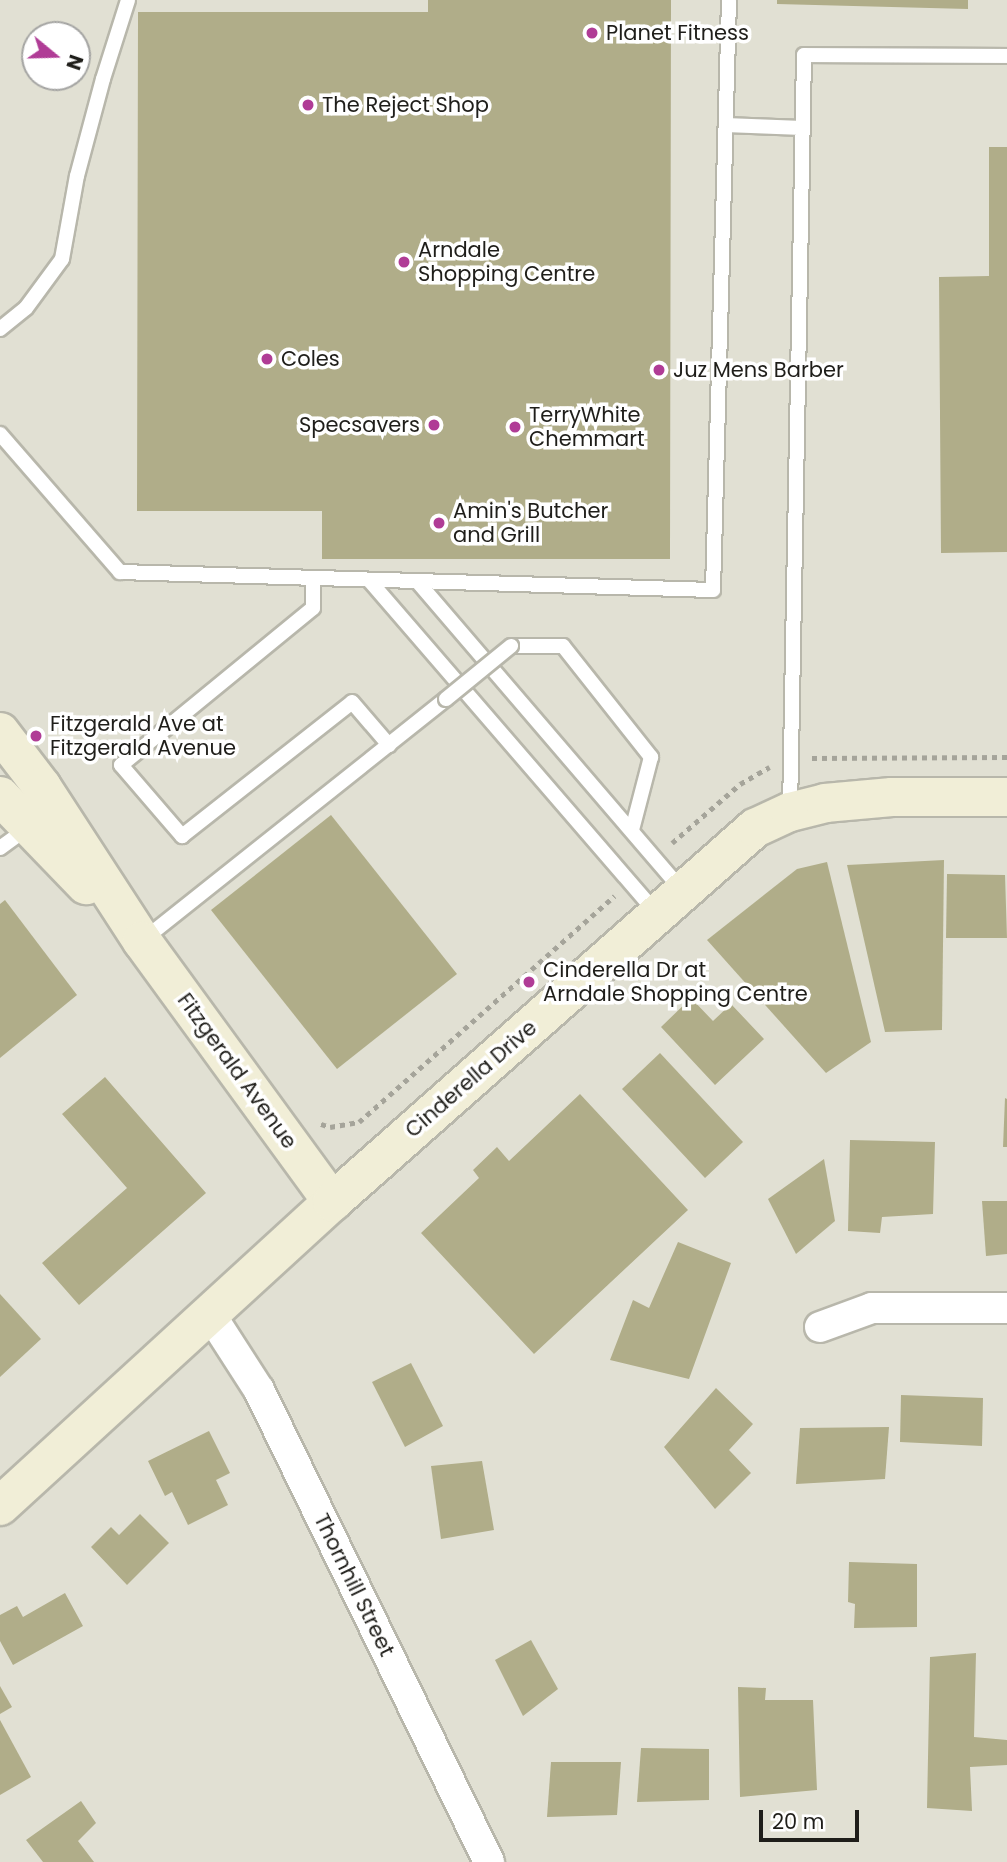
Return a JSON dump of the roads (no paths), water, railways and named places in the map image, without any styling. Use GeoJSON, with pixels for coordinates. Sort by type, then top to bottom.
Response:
{"type":"FeatureCollection","features":[{"type":"Feature","properties":{"kind":"street","name":"Fitzgerald Avenue"},"geometry":{"type":"LineString","coordinates":[[0,732],[33,823]]}},
{"type":"Feature","properties":{"kind":"street","name":"Fitzgerald Avenue"},"geometry":{"type":"LineString","coordinates":[[0,796],[33,823],[142,941],[332,1202]]}},
{"type":"Feature","properties":{"kind":"street","name":"Cinderella Drive"},"geometry":{"type":"LineString","coordinates":[[0,1506],[332,1202],[669,901],[755,828],[790,812],[825,803],[892,797],[1007,797]]}},
{"type":"Feature","properties":{"kind":"street"},"geometry":{"type":"LineString","coordinates":[[820,1327],[872,1308],[1007,1308]]}},
{"type":"Feature","properties":{"kind":"street","name":"Thornhill Street"},"geometry":{"type":"LineString","coordinates":[[210,1314],[259,1390],[489,1862]]}},
{"type":"Feature","properties":{"kind":"lane"},"geometry":{"type":"LineString","coordinates":[[0,329],[26,307],[62,259],[77,176],[128,0]]}},
{"type":"Feature","properties":{"kind":"lane"},"geometry":{"type":"LineString","coordinates":[[0,434],[120,572],[713,590],[729,0]]}},
{"type":"Feature","properties":{"kind":"lane"},"geometry":{"type":"LineString","coordinates":[[790,812],[804,55],[1007,56]]}},
{"type":"Feature","properties":{"kind":"lane"},"geometry":{"type":"LineString","coordinates":[[726,125],[802,128]]}},
{"type":"Feature","properties":{"kind":"lane"},"geometry":{"type":"LineString","coordinates":[[313,578],[313,608],[121,765],[182,836],[352,702],[389,745]]}},
{"type":"Feature","properties":{"kind":"lane"},"geometry":{"type":"LineString","coordinates":[[369,580],[669,901]]}},
{"type":"Feature","properties":{"kind":"lane"},"geometry":{"type":"LineString","coordinates":[[417,581],[632,830],[669,901]]}},
{"type":"Feature","properties":{"kind":"lane"},"geometry":{"type":"LineString","coordinates":[[142,941],[511,646],[563,646],[650,757],[632,830]]}},
{"type":"Feature","properties":{"kind":"place","name":"Planet Fitness"},"geometry":{"type":"Point","coordinates":[592,33]}},
{"type":"Feature","properties":{"kind":"place","name":"The Reject Shop"},"geometry":{"type":"Point","coordinates":[308,105]}},
{"type":"Feature","properties":{"kind":"place","name":"Arndale Shopping Centre"},"geometry":{"type":"Point","coordinates":[404,262]}},
{"type":"Feature","properties":{"kind":"place","name":"Coles"},"geometry":{"type":"Point","coordinates":[267,359]}},
{"type":"Feature","properties":{"kind":"place","name":"Juz Mens Barber"},"geometry":{"type":"Point","coordinates":[659,370]}},
{"type":"Feature","properties":{"kind":"place","name":"Specsavers"},"geometry":{"type":"Point","coordinates":[434,425]}},
{"type":"Feature","properties":{"kind":"place","name":"TerryWhite Chemmart"},"geometry":{"type":"Point","coordinates":[515,427]}},
{"type":"Feature","properties":{"kind":"place","name":"Amin's Butcher and Grill"},"geometry":{"type":"Point","coordinates":[439,523]}},
{"type":"Feature","properties":{"kind":"place","name":"Fitzgerald Ave at Fitzgerald Avenue"},"geometry":{"type":"Point","coordinates":[36,736]}},
{"type":"Feature","properties":{"kind":"place","name":"Cinderella Dr at Arndale Shopping Centre"},"geometry":{"type":"Point","coordinates":[529,982]}}]}
